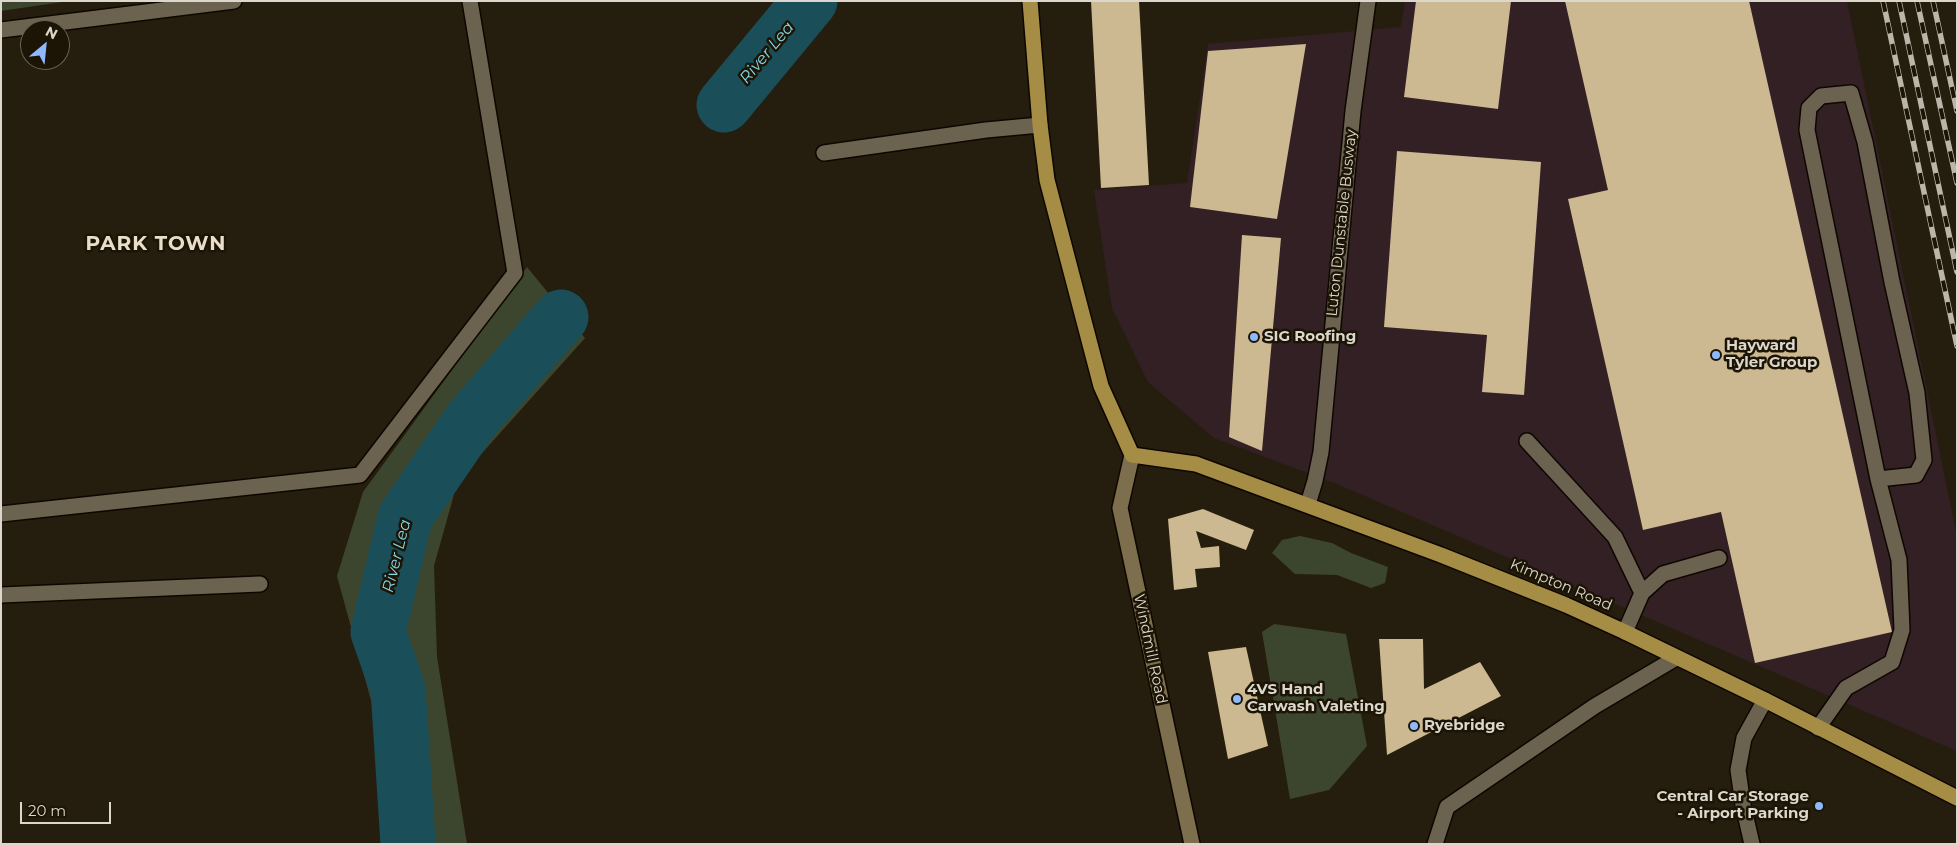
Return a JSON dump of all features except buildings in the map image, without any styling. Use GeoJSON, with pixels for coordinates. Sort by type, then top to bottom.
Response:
{"type":"FeatureCollection","features":[{"type":"Feature","properties":{"kind":"highway"},"geometry":{"type":"LineString","coordinates":[[1030,1],[1040,125],[1047,180],[1101,386],[1132,455]]}},
{"type":"Feature","properties":{"kind":"highway","name":"Kimpton Road"},"geometry":{"type":"LineString","coordinates":[[1132,455],[1196,464],[1450,558],[1566,605],[1765,700],[1957,798]]}},
{"type":"Feature","properties":{"kind":"main road","name":"Windmill Road"},"geometry":{"type":"LineString","coordinates":[[1132,455],[1120,508],[1192,844]]}},
{"type":"Feature","properties":{"kind":"lane"},"geometry":{"type":"LineString","coordinates":[[1,30],[234,1]]}},
{"type":"Feature","properties":{"kind":"lane"},"geometry":{"type":"LineString","coordinates":[[1,514],[360,475],[515,273],[470,1]]}},
{"type":"Feature","properties":{"kind":"lane","name":"Luton Dunstable Busway"},"geometry":{"type":"LineString","coordinates":[[1308,504],[1321,452],[1353,111],[1368,1]]}},
{"type":"Feature","properties":{"kind":"lane"},"geometry":{"type":"LineString","coordinates":[[1818,728],[1846,688],[1892,662],[1902,630],[1899,560],[1878,479],[1807,130],[1809,108],[1821,96],[1851,93],[1865,142],[1892,282],[1917,393],[1924,460],[1916,476],[1878,479]]}},
{"type":"Feature","properties":{"kind":"lane"},"geometry":{"type":"LineString","coordinates":[[824,153],[986,130],[1040,125]]}},
{"type":"Feature","properties":{"kind":"lane"},"geometry":{"type":"LineString","coordinates":[[1527,441],[1615,537],[1642,593]]}},
{"type":"Feature","properties":{"kind":"lane"},"geometry":{"type":"LineString","coordinates":[[1625,632],[1642,593],[1663,574],[1719,558]]}},
{"type":"Feature","properties":{"kind":"lane"},"geometry":{"type":"LineString","coordinates":[[1,595],[260,584]]}},
{"type":"Feature","properties":{"kind":"lane"},"geometry":{"type":"LineString","coordinates":[[1435,844],[1447,807],[1595,706],[1676,658]]}},
{"type":"Feature","properties":{"kind":"lane"},"geometry":{"type":"LineString","coordinates":[[1752,844],[1743,805],[1738,770],[1744,738],[1765,700]]}},
{"type":"Feature","properties":{"kind":"shaded area"},"geometry":{"type":"Polygon","coordinates":[[[1405,1],[1847,1],[1957,537],[1957,751],[1337,484],[1214,438],[1148,382],[1112,308],[1094,190],[1187,183],[1208,44],[1401,27],[1405,1]]]}},
{"type":"Feature","properties":{"kind":"green space"},"geometry":{"type":"Polygon","coordinates":[[[1,1],[69,1],[1,11],[1,1]]]}},
{"type":"Feature","properties":{"kind":"green space"},"geometry":{"type":"Polygon","coordinates":[[[527,267],[585,338],[458,480],[434,566],[437,657],[467,844],[391,844],[381,737],[337,576],[363,492],[527,267]]]}},
{"type":"Feature","properties":{"kind":"green space"},"geometry":{"type":"Polygon","coordinates":[[[1300,536],[1332,543],[1351,553],[1388,567],[1385,583],[1371,588],[1337,575],[1295,574],[1272,553],[1282,540],[1300,536]]]}},
{"type":"Feature","properties":{"kind":"green space"},"geometry":{"type":"Polygon","coordinates":[[[1274,624],[1346,634],[1367,746],[1329,790],[1290,799],[1262,632],[1274,624]]]}},
{"type":"Feature","properties":{"kind":"waterway","name":"River Lea"},"geometry":{"type":"LineString","coordinates":[[724,105],[810,1]]}},
{"type":"Feature","properties":{"kind":"waterway","name":"River Lea"},"geometry":{"type":"LineString","coordinates":[[408,844],[398,689],[378,632],[405,517],[472,419],[561,317]]}},
{"type":"Feature","properties":{"kind":"railway"},"geometry":{"type":"LineString","coordinates":[[1883,1],[1957,346]]}},
{"type":"Feature","properties":{"kind":"railway"},"geometry":{"type":"LineString","coordinates":[[1899,1],[1957,272]]}},
{"type":"Feature","properties":{"kind":"railway"},"geometry":{"type":"LineString","coordinates":[[1917,1],[1957,183]]}},
{"type":"Feature","properties":{"kind":"railway"},"geometry":{"type":"LineString","coordinates":[[1933,1],[1957,111]]}},
{"type":"Feature","properties":{"kind":"place","name":"SIG Roofing"},"geometry":{"type":"Point","coordinates":[1254,337]}},
{"type":"Feature","properties":{"kind":"place","name":"Hayward Tyler Group"},"geometry":{"type":"Point","coordinates":[1716,355]}},
{"type":"Feature","properties":{"kind":"place","name":"4VS Hand Carwash Valeting"},"geometry":{"type":"Point","coordinates":[1237,699]}},
{"type":"Feature","properties":{"kind":"place","name":"Ryebridge"},"geometry":{"type":"Point","coordinates":[1414,726]}},
{"type":"Feature","properties":{"kind":"place","name":"Central Car Storage - Airport Parking"},"geometry":{"type":"Point","coordinates":[1819,806]}},
{"type":"Feature","properties":{"kind":"district","name":"PARK TOWN"},"geometry":{"type":"Point","coordinates":[156,244]}}]}
